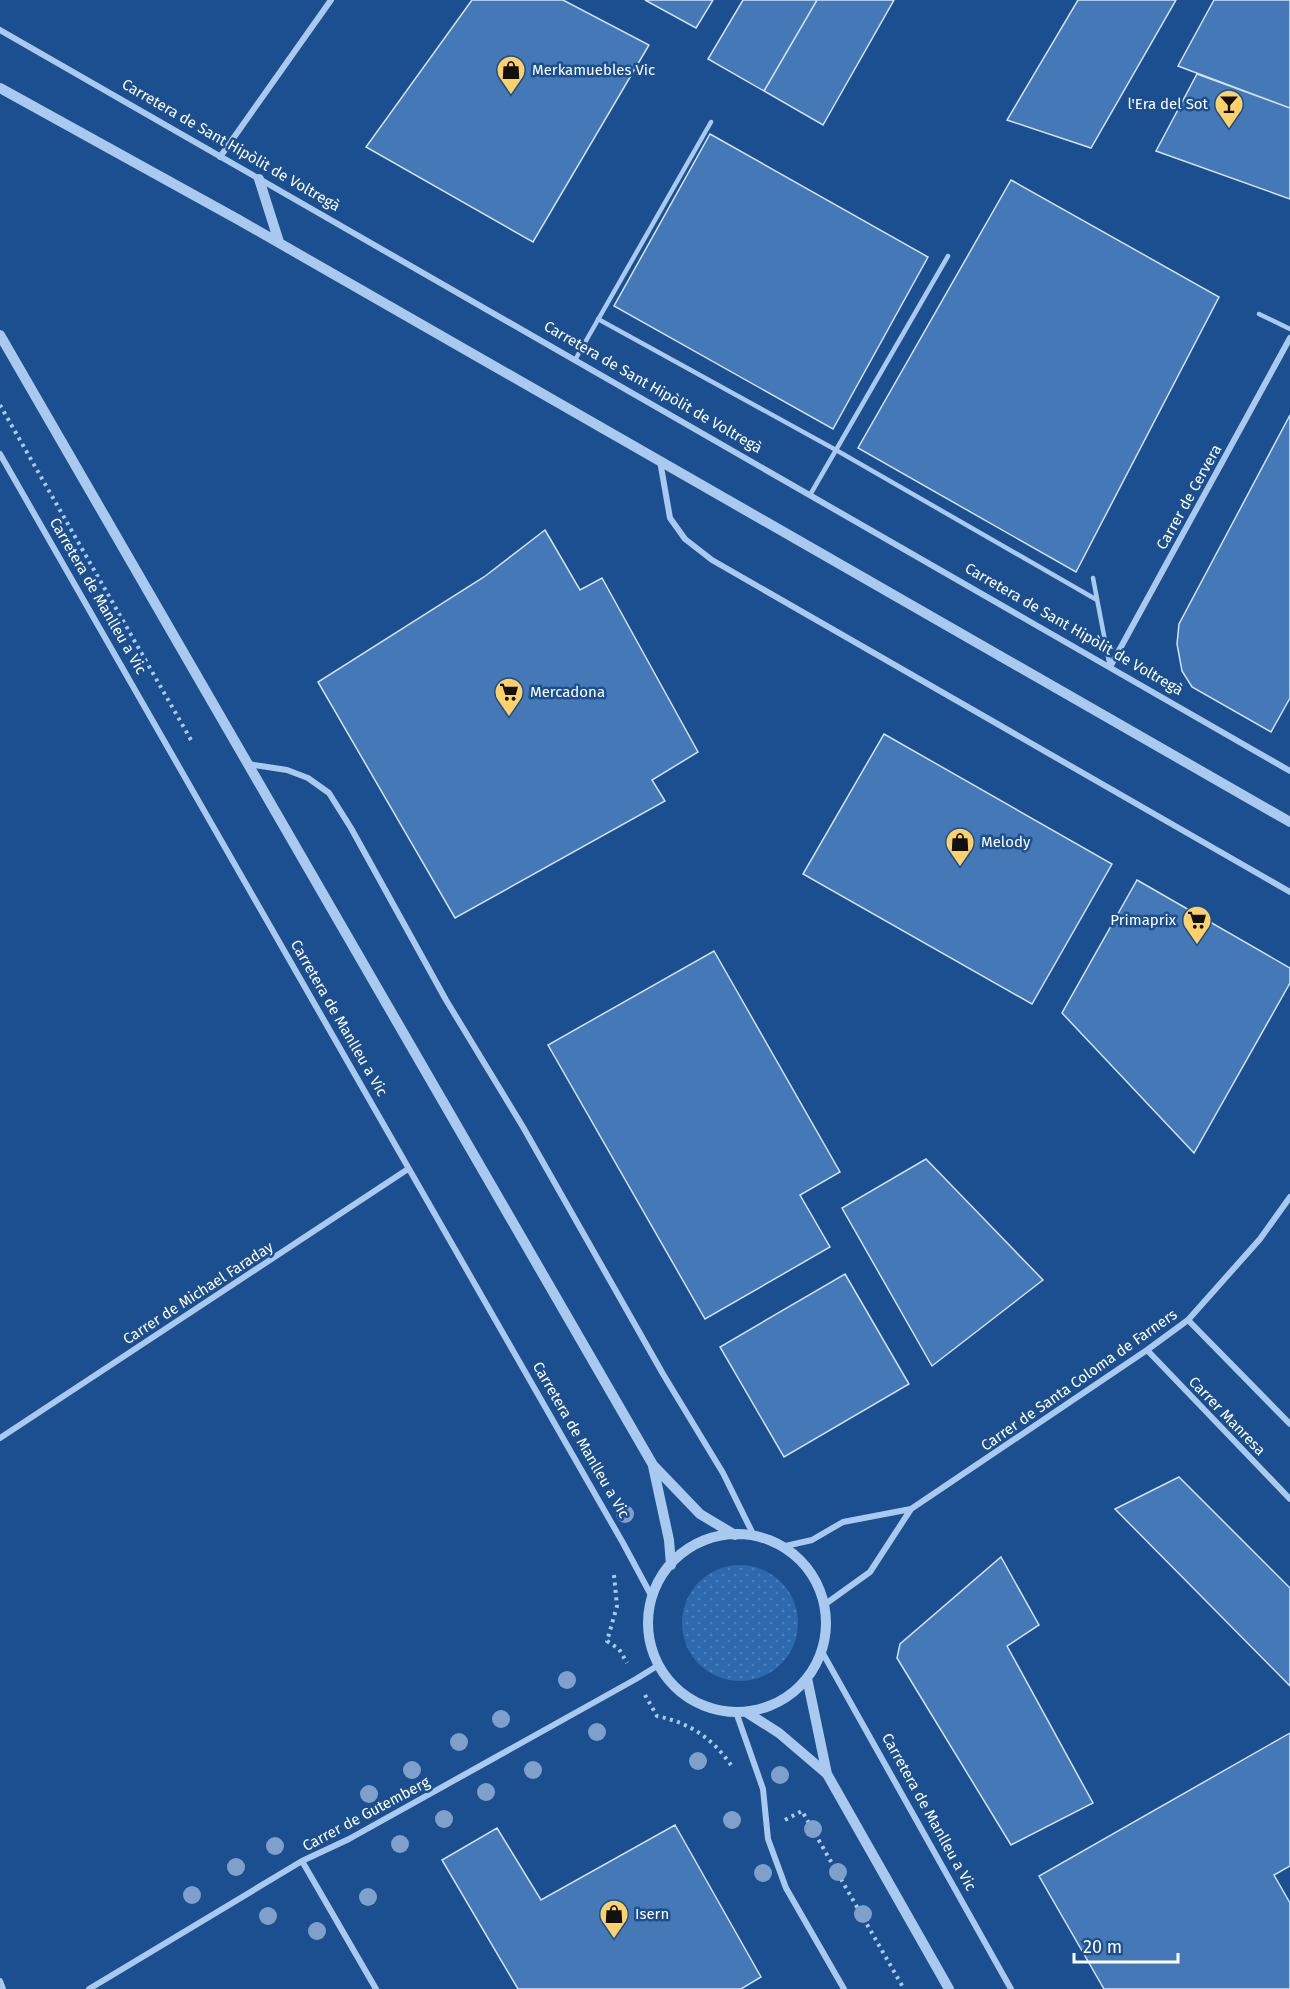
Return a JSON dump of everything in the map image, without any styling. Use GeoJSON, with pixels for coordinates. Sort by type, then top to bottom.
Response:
{"type":"FeatureCollection","features":[{"type":"Feature","properties":{"kind":"street"},"geometry":{"type":"LineString","coordinates":[[220,157],[331,0]]}},
{"type":"Feature","properties":{"kind":"street","name":"Carretera de Sant Hipòlit de Voltregà"},"geometry":{"type":"LineString","coordinates":[[0,30],[1290,771]]}},
{"type":"Feature","properties":{"kind":"street"},"geometry":{"type":"LineString","coordinates":[[0,88],[279,242],[1290,822]]}},
{"type":"Feature","properties":{"kind":"street"},"geometry":{"type":"LineString","coordinates":[[259,179],[279,242]]}},
{"type":"Feature","properties":{"kind":"street"},"geometry":{"type":"LineString","coordinates":[[0,335],[653,1465],[700,1514],[735,1535]]}},
{"type":"Feature","properties":{"kind":"street","name":"Carrer de Cervera"},"geometry":{"type":"LineString","coordinates":[[1110,667],[1290,338]]}},
{"type":"Feature","properties":{"kind":"street","name":"Carretera de Manlleu a Vic"},"geometry":{"type":"LineString","coordinates":[[0,454],[623,1543],[652,1598]]}},
{"type":"Feature","properties":{"kind":"street"},"geometry":{"type":"LineString","coordinates":[[660,461],[670,518],[685,539],[712,560],[1290,892]]}},
{"type":"Feature","properties":{"kind":"street"},"geometry":{"type":"LineString","coordinates":[[248,764],[287,770],[308,778],[329,793],[663,1374],[723,1473],[754,1536]]}},
{"type":"Feature","properties":{"kind":"street","name":"Carrer de Michael Faraday"},"geometry":{"type":"LineString","coordinates":[[0,1438],[408,1169]]}},
{"type":"Feature","properties":{"kind":"street","name":"Carrer de Santa Coloma de Farners"},"geometry":{"type":"LineString","coordinates":[[824,1605],[870,1572],[911,1509],[1188,1320],[1260,1239],[1290,1197]]}},
{"type":"Feature","properties":{"kind":"street"},"geometry":{"type":"LineString","coordinates":[[1188,1320],[1290,1424]]}},
{"type":"Feature","properties":{"kind":"street","name":"Carrer Manresa"},"geometry":{"type":"LineString","coordinates":[[1147,1350],[1290,1499]]}},
{"type":"Feature","properties":{"kind":"street"},"geometry":{"type":"LineString","coordinates":[[653,1465],[669,1540],[670,1565]]}},
{"type":"Feature","properties":{"kind":"street","name":"Carrer de Santa Coloma de Farners"},"geometry":{"type":"LineString","coordinates":[[782,1547],[812,1540],[843,1522],[911,1509]]}},
{"type":"Feature","properties":{"kind":"street"},"geometry":{"type":"LineString","coordinates":[[754,1536],[782,1547],[809,1571],[824,1605],[825,1628],[821,1650],[807,1678],[783,1699],[765,1707],[741,1712],[711,1709],[689,1698],[670,1682],[657,1666],[649,1635],[652,1598],[657,1584],[670,1565],[697,1544],[715,1537],[754,1536]]}},
{"type":"Feature","properties":{"kind":"street","name":"Carretera de Manlleu a Vic"},"geometry":{"type":"LineString","coordinates":[[821,1650],[1011,1989]]}},
{"type":"Feature","properties":{"kind":"street","name":"Carrer de Gutemberg"},"geometry":{"type":"LineString","coordinates":[[89,1989],[302,1861],[349,1839],[657,1666]]}},
{"type":"Feature","properties":{"kind":"street"},"geometry":{"type":"LineString","coordinates":[[807,1678],[827,1774],[949,1989]]}},
{"type":"Feature","properties":{"kind":"street"},"geometry":{"type":"LineString","coordinates":[[741,1712],[779,1732],[827,1774]]}},
{"type":"Feature","properties":{"kind":"street"},"geometry":{"type":"LineString","coordinates":[[741,1712],[763,1789],[768,1839],[786,1888],[844,1989]]}},
{"type":"Feature","properties":{"kind":"street"},"geometry":{"type":"LineString","coordinates":[[302,1861],[376,1989]]}},
{"type":"Feature","properties":{"kind":"street"},"geometry":{"type":"LineString","coordinates":[[0,1981],[3,1989]]}},
{"type":"Feature","properties":{"kind":"lane"},"geometry":{"type":"LineString","coordinates":[[575,360],[711,122]]}},
{"type":"Feature","properties":{"kind":"lane"},"geometry":{"type":"LineString","coordinates":[[810,495],[948,256]]}},
{"type":"Feature","properties":{"kind":"lane"},"geometry":{"type":"LineString","coordinates":[[1258,314],[1290,329]]}},
{"type":"Feature","properties":{"kind":"lane"},"geometry":{"type":"LineString","coordinates":[[598,319],[836,450],[1097,600]]}},
{"type":"Feature","properties":{"kind":"lane"},"geometry":{"type":"LineString","coordinates":[[1092,578],[1110,667]]}},
{"type":"Feature","properties":{"kind":"path"},"geometry":{"type":"LineString","coordinates":[[623,1543],[606,1552],[616,1579],[617,1606],[607,1641],[619,1649],[657,1716],[678,1720],[704,1735],[722,1752],[735,1772]]}},
{"type":"Feature","properties":{"kind":"path"},"geometry":{"type":"LineString","coordinates":[[766,1822],[787,1819],[802,1811],[904,1989]]}},
{"type":"Feature","properties":{"kind":"shaded area"},"geometry":{"type":"Polygon","coordinates":[[[740,1565],[762,1569],[781,1582],[794,1601],[798,1623],[794,1645],[781,1664],[762,1677],[740,1681],[718,1677],[699,1664],[686,1645],[682,1623],[686,1601],[699,1582],[718,1569],[740,1565]]]}},
{"type":"Feature","properties":{"kind":"building","name":"Merkamuebles Vic"},"geometry":{"type":"Polygon","coordinates":[[[472,0],[563,0],[649,45],[533,242],[366,147],[472,0]]]}},
{"type":"Feature","properties":{"kind":"building"},"geometry":{"type":"Polygon","coordinates":[[[645,0],[713,0],[696,28],[645,0]]]}},
{"type":"Feature","properties":{"kind":"building"},"geometry":{"type":"Polygon","coordinates":[[[743,0],[817,0],[764,91],[708,59],[743,0]]]}},
{"type":"Feature","properties":{"kind":"building"},"geometry":{"type":"Polygon","coordinates":[[[817,0],[894,0],[823,125],[764,91],[817,0]]]}},
{"type":"Feature","properties":{"kind":"building"},"geometry":{"type":"Polygon","coordinates":[[[1078,0],[1176,0],[1091,148],[1007,120],[1078,0]]]}},
{"type":"Feature","properties":{"kind":"building"},"geometry":{"type":"Polygon","coordinates":[[[1214,0],[1290,0],[1290,108],[1178,66],[1214,0]]]}},
{"type":"Feature","properties":{"kind":"building","name":"l'Era del Sot"},"geometry":{"type":"Polygon","coordinates":[[[1197,74],[1290,108],[1290,199],[1156,151],[1197,74]]]}},
{"type":"Feature","properties":{"kind":"building"},"geometry":{"type":"Polygon","coordinates":[[[710,134],[928,257],[833,429],[614,306],[710,134]]]}},
{"type":"Feature","properties":{"kind":"building"},"geometry":{"type":"Polygon","coordinates":[[[1011,180],[1219,297],[1076,572],[858,448],[1011,180]]]}},
{"type":"Feature","properties":{"kind":"building"},"geometry":{"type":"Polygon","coordinates":[[[1290,415],[1290,698],[1271,732],[1192,687],[1182,671],[1177,644],[1179,624],[1290,415]]]}},
{"type":"Feature","properties":{"kind":"building","name":"Mercadona"},"geometry":{"type":"Polygon","coordinates":[[[545,530],[580,590],[602,578],[698,752],[652,780],[665,801],[455,918],[318,682],[484,577],[545,530]]]}},
{"type":"Feature","properties":{"kind":"building"},"geometry":{"type":"Polygon","coordinates":[[[884,734],[1112,864],[1032,1004],[803,874],[884,734]]]}},
{"type":"Feature","properties":{"kind":"building"},"geometry":{"type":"Polygon","coordinates":[[[1137,880],[1290,968],[1290,983],[1194,1153],[1062,1013],[1137,880]]]}},
{"type":"Feature","properties":{"kind":"building"},"geometry":{"type":"Polygon","coordinates":[[[714,951],[840,1172],[800,1195],[830,1247],[705,1319],[548,1045],[714,951]]]}},
{"type":"Feature","properties":{"kind":"building"},"geometry":{"type":"Polygon","coordinates":[[[926,1159],[1043,1280],[932,1366],[842,1208],[926,1159]]]}},
{"type":"Feature","properties":{"kind":"building"},"geometry":{"type":"Polygon","coordinates":[[[845,1274],[909,1384],[784,1457],[720,1347],[845,1274]]]}},
{"type":"Feature","properties":{"kind":"building"},"geometry":{"type":"Polygon","coordinates":[[[1179,1477],[1290,1588],[1290,1686],[1115,1509],[1179,1477]]]}},
{"type":"Feature","properties":{"kind":"building"},"geometry":{"type":"Polygon","coordinates":[[[1001,1557],[1039,1625],[1007,1646],[1093,1803],[1011,1845],[897,1658],[900,1644],[1001,1557]]]}},
{"type":"Feature","properties":{"kind":"building"},"geometry":{"type":"Polygon","coordinates":[[[1290,1733],[1290,1866],[1274,1875],[1290,1903],[1290,1989],[1104,1989],[1039,1876],[1290,1733]]]}},
{"type":"Feature","properties":{"kind":"building","name":"Isern"},"geometry":{"type":"Polygon","coordinates":[[[675,1825],[761,1977],[741,1989],[518,1989],[442,1860],[497,1828],[541,1900],[675,1825]]]}},
{"type":"Feature","properties":{"kind":"place","name":"Merkamuebles Vic"},"geometry":{"type":"Point","coordinates":[511,96]}},
{"type":"Feature","properties":{"kind":"place","name":"l'Era del Sot"},"geometry":{"type":"Point","coordinates":[1229,130]}},
{"type":"Feature","properties":{"kind":"place","name":"Mercadona"},"geometry":{"type":"Point","coordinates":[509,718]}},
{"type":"Feature","properties":{"kind":"place","name":"Melody"},"geometry":{"type":"Point","coordinates":[960,868]}},
{"type":"Feature","properties":{"kind":"place","name":"Primaprix"},"geometry":{"type":"Point","coordinates":[1197,946]}},
{"type":"Feature","properties":{"kind":"place","name":"Isern"},"geometry":{"type":"Point","coordinates":[614,1940]}}]}
